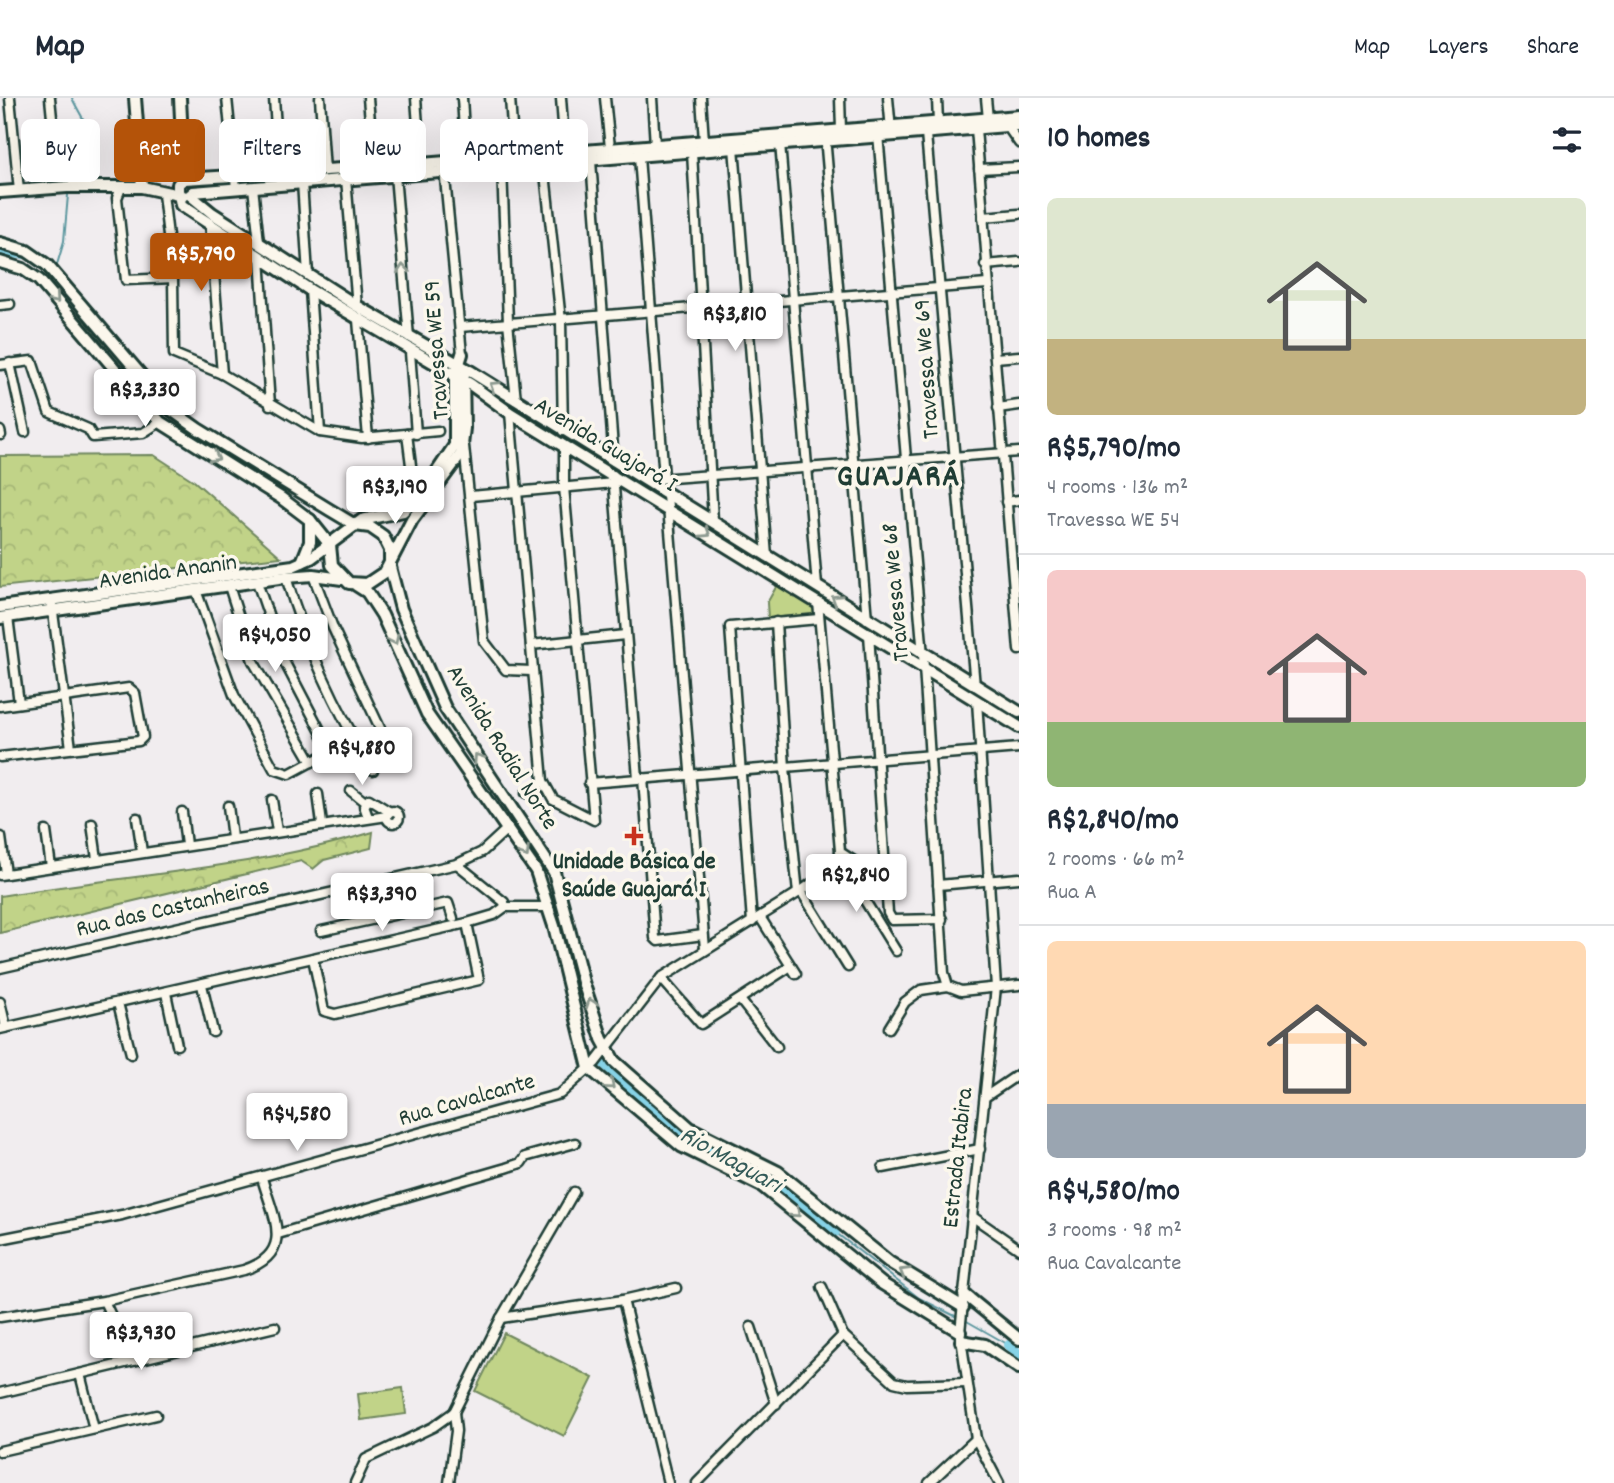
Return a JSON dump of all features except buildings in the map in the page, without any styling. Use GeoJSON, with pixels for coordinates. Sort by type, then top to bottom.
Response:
{"type":"FeatureCollection","features":[{"type":"Feature","properties":{"kind":"main road"},"geometry":{"type":"LineString","coordinates":[[135,98],[142,187]]}},
{"type":"Feature","properties":{"kind":"main road"},"geometry":{"type":"LineString","coordinates":[[180,98],[184,188]]}},
{"type":"Feature","properties":{"kind":"main road"},"geometry":{"type":"LineString","coordinates":[[911,130],[926,134],[976,129],[1019,116]]}},
{"type":"Feature","properties":{"kind":"main road"},"geometry":{"type":"LineString","coordinates":[[588,161],[911,130],[939,123],[988,118],[1019,125]]}},
{"type":"Feature","properties":{"kind":"main road"},"geometry":{"type":"LineString","coordinates":[[588,150],[841,130],[854,134]]}},
{"type":"Feature","properties":{"kind":"main road"},"geometry":{"type":"LineString","coordinates":[[326,171],[340,170]]}},
{"type":"Feature","properties":{"kind":"main road"},"geometry":{"type":"LineString","coordinates":[[0,192],[142,187],[160,192],[164,185],[184,188],[240,182]]}},
{"type":"Feature","properties":{"kind":"main road"},"geometry":{"type":"LineString","coordinates":[[235,183],[253,187],[302,182]]}},
{"type":"Feature","properties":{"kind":"main road","name":"Avenida Guajará I"},"geometry":{"type":"LineString","coordinates":[[184,188],[212,213],[357,306],[409,337],[461,362],[563,431],[1019,712]]}},
{"type":"Feature","properties":{"kind":"main road","name":"Avenida Guajará I"},"geometry":{"type":"LineString","coordinates":[[184,188],[181,205],[260,258],[410,352],[459,378],[510,414],[614,479],[668,509],[1019,727]]}},
{"type":"Feature","properties":{"kind":"main road"},"geometry":{"type":"LineString","coordinates":[[0,243],[27,251],[47,265],[170,409],[352,527],[370,527],[383,536],[390,550],[388,570]]}},
{"type":"Feature","properties":{"kind":"main road"},"geometry":{"type":"LineString","coordinates":[[0,262],[23,269],[39,280],[160,422],[271,491],[310,520],[332,543],[332,565],[342,579],[361,584],[388,570],[412,520],[455,463],[464,443]]}},
{"type":"Feature","properties":{"kind":"main road"},"geometry":{"type":"LineString","coordinates":[[332,543],[362,520],[403,511],[447,460],[455,445],[457,433],[461,362]]}},
{"type":"Feature","properties":{"kind":"main road","name":"Travessa WE 59"},"geometry":{"type":"LineString","coordinates":[[459,378],[464,443]]}},
{"type":"Feature","properties":{"kind":"main road"},"geometry":{"type":"LineString","coordinates":[[302,562],[310,542],[310,520]]}},
{"type":"Feature","properties":{"kind":"main road","name":"Avenida Ananin"},"geometry":{"type":"LineString","coordinates":[[4,617],[52,606],[284,568],[302,562],[332,543]]}},
{"type":"Feature","properties":{"kind":"main road","name":"Avenida Radial Norte"},"geometry":{"type":"LineString","coordinates":[[388,570],[405,620],[445,708],[554,872],[583,982],[605,1050],[690,1128],[778,1172],[889,1262],[963,1307]]}},
{"type":"Feature","properties":{"kind":"main road","name":"Avenida Ananin"},"geometry":{"type":"LineString","coordinates":[[0,607],[52,606],[313,575],[342,579]]}},
{"type":"Feature","properties":{"kind":"main road","name":"Avenida Radial Norte"},"geometry":{"type":"LineString","coordinates":[[361,584],[382,615],[427,714],[536,871],[549,906],[592,1066]]}},
{"type":"Feature","properties":{"kind":"main road"},"geometry":{"type":"LineString","coordinates":[[592,1066],[681,1146],[768,1190],[870,1274],[960,1336],[985,1345],[1019,1368]]}},
{"type":"Feature","properties":{"kind":"main road"},"geometry":{"type":"LineString","coordinates":[[964,1294],[1019,1339]]}},
{"type":"Feature","properties":{"kind":"street"},"geometry":{"type":"LineString","coordinates":[[10,98],[19,191]]}},
{"type":"Feature","properties":{"kind":"street"},"geometry":{"type":"LineString","coordinates":[[50,98],[52,119]]}},
{"type":"Feature","properties":{"kind":"street"},"geometry":{"type":"LineString","coordinates":[[227,98],[235,183]]}},
{"type":"Feature","properties":{"kind":"street"},"geometry":{"type":"LineString","coordinates":[[274,98],[275,119]]}},
{"type":"Feature","properties":{"kind":"street"},"geometry":{"type":"LineString","coordinates":[[320,98],[322,119]]}},
{"type":"Feature","properties":{"kind":"street"},"geometry":{"type":"LineString","coordinates":[[368,98],[370,119]]}},
{"type":"Feature","properties":{"kind":"street"},"geometry":{"type":"LineString","coordinates":[[416,98],[417,119]]}},
{"type":"Feature","properties":{"kind":"street"},"geometry":{"type":"LineString","coordinates":[[462,98],[463,119]]}},
{"type":"Feature","properties":{"kind":"street"},"geometry":{"type":"LineString","coordinates":[[510,98],[511,119]]}},
{"type":"Feature","properties":{"kind":"street"},"geometry":{"type":"LineString","coordinates":[[561,98],[563,119]]}},
{"type":"Feature","properties":{"kind":"street"},"geometry":{"type":"LineString","coordinates":[[605,98],[610,148]]}},
{"type":"Feature","properties":{"kind":"street"},"geometry":{"type":"LineString","coordinates":[[652,98],[655,145]]}},
{"type":"Feature","properties":{"kind":"street"},"geometry":{"type":"LineString","coordinates":[[701,98],[704,141]]}},
{"type":"Feature","properties":{"kind":"street"},"geometry":{"type":"LineString","coordinates":[[840,98],[841,130]]}},
{"type":"Feature","properties":{"kind":"street"},"geometry":{"type":"LineString","coordinates":[[888,98],[891,131]]}},
{"type":"Feature","properties":{"kind":"street"},"geometry":{"type":"LineString","coordinates":[[937,98],[939,123]]}},
{"type":"Feature","properties":{"kind":"street"},"geometry":{"type":"LineString","coordinates":[[986,98],[988,118]]}},
{"type":"Feature","properties":{"kind":"street"},"geometry":{"type":"LineString","coordinates":[[1004,122],[1019,143]]}},
{"type":"Feature","properties":{"kind":"street"},"geometry":{"type":"LineString","coordinates":[[976,129],[1000,453],[1018,591],[1019,650]]}},
{"type":"Feature","properties":{"kind":"street","name":"Travessa We 68"},"geometry":{"type":"LineString","coordinates":[[878,132],[904,460],[924,667],[938,885]]}},
{"type":"Feature","properties":{"kind":"street","name":"Travessa We 69"},"geometry":{"type":"LineString","coordinates":[[926,134],[942,288],[975,686]]}},
{"type":"Feature","properties":{"kind":"street"},"geometry":{"type":"LineString","coordinates":[[780,143],[817,586]]}},
{"type":"Feature","properties":{"kind":"street"},"geometry":{"type":"LineString","coordinates":[[734,147],[767,556]]}},
{"type":"Feature","properties":{"kind":"street"},"geometry":{"type":"LineString","coordinates":[[826,148],[867,619]]}},
{"type":"Feature","properties":{"kind":"street"},"geometry":{"type":"LineString","coordinates":[[692,152],[713,521]]}},
{"type":"Feature","properties":{"kind":"street"},"geometry":{"type":"LineString","coordinates":[[639,157],[664,477]]}},
{"type":"Feature","properties":{"kind":"street"},"geometry":{"type":"LineString","coordinates":[[591,161],[614,461]]}},
{"type":"Feature","properties":{"kind":"street"},"geometry":{"type":"LineString","coordinates":[[979,169],[1019,166]]}},
{"type":"Feature","properties":{"kind":"street"},"geometry":{"type":"LineString","coordinates":[[302,182],[308,275]]}},
{"type":"Feature","properties":{"kind":"street"},"geometry":{"type":"LineString","coordinates":[[346,182],[357,306]]}},
{"type":"Feature","properties":{"kind":"street"},"geometry":{"type":"LineString","coordinates":[[396,182],[409,337]]}},
{"type":"Feature","properties":{"kind":"street","name":"Travessa WE 59"},"geometry":{"type":"LineString","coordinates":[[446,182],[461,362]]}},
{"type":"Feature","properties":{"kind":"street"},"geometry":{"type":"LineString","coordinates":[[503,182],[508,322],[516,400]]}},
{"type":"Feature","properties":{"kind":"street"},"geometry":{"type":"LineString","coordinates":[[546,182],[561,321],[563,431]]}},
{"type":"Feature","properties":{"kind":"street"},"geometry":{"type":"LineString","coordinates":[[253,187],[259,242]]}},
{"type":"Feature","properties":{"kind":"street"},"geometry":{"type":"LineString","coordinates":[[121,188],[117,198],[128,282],[173,278]]}},
{"type":"Feature","properties":{"kind":"street"},"geometry":{"type":"LineString","coordinates":[[160,192],[173,278],[172,348],[181,358],[222,374],[270,405],[320,432],[368,438],[438,431]]}},
{"type":"Feature","properties":{"kind":"street"},"geometry":{"type":"LineString","coordinates":[[212,213],[209,225],[222,374]]}},
{"type":"Feature","properties":{"kind":"street"},"geometry":{"type":"LineString","coordinates":[[983,217],[1019,214]]}},
{"type":"Feature","properties":{"kind":"street"},"geometry":{"type":"LineString","coordinates":[[260,258],[270,405]]}},
{"type":"Feature","properties":{"kind":"street"},"geometry":{"type":"LineString","coordinates":[[985,265],[1019,262]]}},
{"type":"Feature","properties":{"kind":"street"},"geometry":{"type":"LineString","coordinates":[[460,327],[508,322],[561,321],[987,284]]}},
{"type":"Feature","properties":{"kind":"street"},"geometry":{"type":"LineString","coordinates":[[310,290],[320,432]]}},
{"type":"Feature","properties":{"kind":"street"},"geometry":{"type":"LineString","coordinates":[[0,305],[10,304]]}},
{"type":"Feature","properties":{"kind":"street"},"geometry":{"type":"LineString","coordinates":[[358,320],[368,438]]}},
{"type":"Feature","properties":{"kind":"street"},"geometry":{"type":"LineString","coordinates":[[410,352],[416,433]]}},
{"type":"Feature","properties":{"kind":"street"},"geometry":{"type":"LineString","coordinates":[[995,358],[1019,356]]}},
{"type":"Feature","properties":{"kind":"street"},"geometry":{"type":"LineString","coordinates":[[0,365],[32,361],[46,405],[56,415],[88,429],[93,437],[143,433],[160,422]]}},
{"type":"Feature","properties":{"kind":"street"},"geometry":{"type":"LineString","coordinates":[[10,363],[25,432]]}},
{"type":"Feature","properties":{"kind":"street"},"geometry":{"type":"LineString","coordinates":[[998,408],[1019,405]]}},
{"type":"Feature","properties":{"kind":"street"},"geometry":{"type":"LineString","coordinates":[[510,414],[543,781],[553,799],[594,820],[564,487],[564,447]]}},
{"type":"Feature","properties":{"kind":"street"},"geometry":{"type":"LineString","coordinates":[[407,435],[412,473]]}},
{"type":"Feature","properties":{"kind":"street","name":"Travessa WE 59"},"geometry":{"type":"LineString","coordinates":[[464,443],[484,641],[506,670],[532,671]]}},
{"type":"Feature","properties":{"kind":"street"},"geometry":{"type":"LineString","coordinates":[[645,480],[1019,452]]}},
{"type":"Feature","properties":{"kind":"street"},"geometry":{"type":"LineString","coordinates":[[471,496],[614,479],[625,635],[655,938],[703,935]]}},
{"type":"Feature","properties":{"kind":"street"},"geometry":{"type":"LineString","coordinates":[[667,495],[705,949]]}},
{"type":"Feature","properties":{"kind":"street"},"geometry":{"type":"LineString","coordinates":[[1006,502],[1019,500]]}},
{"type":"Feature","properties":{"kind":"street"},"geometry":{"type":"LineString","coordinates":[[313,575],[332,628],[395,760]]}},
{"type":"Feature","properties":{"kind":"street"},"geometry":{"type":"LineString","coordinates":[[286,578],[304,635],[354,739],[373,770]]}},
{"type":"Feature","properties":{"kind":"street"},"geometry":{"type":"LineString","coordinates":[[257,582],[285,663],[331,751]]}},
{"type":"Feature","properties":{"kind":"street"},"geometry":{"type":"LineString","coordinates":[[229,586],[262,679],[312,762]]}},
{"type":"Feature","properties":{"kind":"street"},"geometry":{"type":"LineString","coordinates":[[196,590],[234,695],[274,769],[289,774],[354,739]]}},
{"type":"Feature","properties":{"kind":"street"},"geometry":{"type":"LineString","coordinates":[[818,602],[830,763],[841,862],[896,951]]}},
{"type":"Feature","properties":{"kind":"street"},"geometry":{"type":"LineString","coordinates":[[52,606],[71,748]]}},
{"type":"Feature","properties":{"kind":"street"},"geometry":{"type":"LineString","coordinates":[[4,617],[19,703]]}},
{"type":"Feature","properties":{"kind":"street"},"geometry":{"type":"LineString","coordinates":[[661,978],[701,1024],[793,970],[756,919],[730,627],[819,619]]}},
{"type":"Feature","properties":{"kind":"street"},"geometry":{"type":"LineString","coordinates":[[776,622],[785,768],[800,892],[848,967]]}},
{"type":"Feature","properties":{"kind":"street"},"geometry":{"type":"LineString","coordinates":[[869,634],[888,913],[892,920],[900,922],[942,919]]}},
{"type":"Feature","properties":{"kind":"street"},"geometry":{"type":"LineString","coordinates":[[531,645],[625,635]]}},
{"type":"Feature","properties":{"kind":"street"},"geometry":{"type":"LineString","coordinates":[[0,706],[129,688],[135,693],[142,740],[0,757]]}},
{"type":"Feature","properties":{"kind":"street"},"geometry":{"type":"LineString","coordinates":[[976,701],[996,987]]}},
{"type":"Feature","properties":{"kind":"street"},"geometry":{"type":"LineString","coordinates":[[589,783],[1019,748]]}},
{"type":"Feature","properties":{"kind":"street"},"geometry":{"type":"LineString","coordinates":[[526,793],[543,781]]}},
{"type":"Feature","properties":{"kind":"street"},"geometry":{"type":"LineString","coordinates":[[351,791],[365,802],[368,817]]}},
{"type":"Feature","properties":{"kind":"street"},"geometry":{"type":"LineString","coordinates":[[318,794],[322,824]]}},
{"type":"Feature","properties":{"kind":"street"},"geometry":{"type":"LineString","coordinates":[[272,800],[277,831]]}},
{"type":"Feature","properties":{"kind":"street"},"geometry":{"type":"LineString","coordinates":[[1,837],[3,874],[388,814],[373,800],[365,802]]}},
{"type":"Feature","properties":{"kind":"street"},"geometry":{"type":"LineString","coordinates":[[228,806],[232,838]]}},
{"type":"Feature","properties":{"kind":"street"},"geometry":{"type":"LineString","coordinates":[[182,812],[186,845]]}},
{"type":"Feature","properties":{"kind":"street"},"geometry":{"type":"LineString","coordinates":[[137,818],[142,852]]}},
{"type":"Feature","properties":{"kind":"street"},"geometry":{"type":"LineString","coordinates":[[92,824],[97,859]]}},
{"type":"Feature","properties":{"kind":"street","name":"Rua das Castanheiras"},"geometry":{"type":"LineString","coordinates":[[0,968],[457,864],[482,852],[508,828]]}},
{"type":"Feature","properties":{"kind":"street"},"geometry":{"type":"LineString","coordinates":[[46,831],[51,867]]}},
{"type":"Feature","properties":{"kind":"street"},"geometry":{"type":"LineString","coordinates":[[840,852],[846,859],[863,867],[886,865]]}},
{"type":"Feature","properties":{"kind":"street","name":"Rua Cavalcante"},"geometry":{"type":"LineString","coordinates":[[0,1239],[82,1225],[262,1178],[560,1094],[592,1066],[661,978],[800,892],[841,862]]}},
{"type":"Feature","properties":{"kind":"street"},"geometry":{"type":"LineString","coordinates":[[457,864],[503,900],[505,906]]}},
{"type":"Feature","properties":{"kind":"street"},"geometry":{"type":"LineString","coordinates":[[948,986],[944,973],[938,885],[1019,878]]}},
{"type":"Feature","properties":{"kind":"street"},"geometry":{"type":"LineString","coordinates":[[321,932],[449,903],[453,918]]}},
{"type":"Feature","properties":{"kind":"street"},"geometry":{"type":"LineString","coordinates":[[0,1002],[3,1028],[467,923],[494,915],[505,906],[549,906]]}},
{"type":"Feature","properties":{"kind":"street"},"geometry":{"type":"LineString","coordinates":[[313,958],[324,1011],[338,1014],[479,980],[467,923]]}},
{"type":"Feature","properties":{"kind":"street"},"geometry":{"type":"LineString","coordinates":[[202,985],[213,1032]]}},
{"type":"Feature","properties":{"kind":"street"},"geometry":{"type":"LineString","coordinates":[[889,1028],[914,993],[948,986],[961,991],[1019,985]]}},
{"type":"Feature","properties":{"kind":"street","name":"Estrada Itabira"},"geometry":{"type":"LineString","coordinates":[[996,987],[960,1336],[976,1439],[999,1483]]}},
{"type":"Feature","properties":{"kind":"street"},"geometry":{"type":"LineString","coordinates":[[166,993],[177,1045]]}},
{"type":"Feature","properties":{"kind":"street"},"geometry":{"type":"LineString","coordinates":[[741,1001],[777,1047]]}},
{"type":"Feature","properties":{"kind":"street"},"geometry":{"type":"LineString","coordinates":[[118,1003],[131,1054]]}},
{"type":"Feature","properties":{"kind":"street"},"geometry":{"type":"LineString","coordinates":[[985,1097],[1019,1074]]}},
{"type":"Feature","properties":{"kind":"street"},"geometry":{"type":"LineString","coordinates":[[278,1234],[521,1163],[525,1157],[575,1143]]}},
{"type":"Feature","properties":{"kind":"street"},"geometry":{"type":"LineString","coordinates":[[883,1168],[980,1149]]}},
{"type":"Feature","properties":{"kind":"street"},"geometry":{"type":"LineString","coordinates":[[0,1317],[104,1301],[253,1267],[271,1256],[278,1234],[262,1178]]}},
{"type":"Feature","properties":{"kind":"street"},"geometry":{"type":"LineString","coordinates":[[355,1483],[366,1458],[433,1427],[454,1412],[501,1318],[574,1192]]}},
{"type":"Feature","properties":{"kind":"street"},"geometry":{"type":"LineString","coordinates":[[973,1217],[1019,1249]]}},
{"type":"Feature","properties":{"kind":"street"},"geometry":{"type":"LineString","coordinates":[[822,1287],[842,1335],[898,1385],[966,1383]]}},
{"type":"Feature","properties":{"kind":"street"},"geometry":{"type":"LineString","coordinates":[[501,1318],[623,1300],[676,1288]]}},
{"type":"Feature","properties":{"kind":"street"},"geometry":{"type":"LineString","coordinates":[[623,1300],[668,1483]]}},
{"type":"Feature","properties":{"kind":"street"},"geometry":{"type":"LineString","coordinates":[[104,1301],[113,1320],[140,1358]]}},
{"type":"Feature","properties":{"kind":"street"},"geometry":{"type":"LineString","coordinates":[[751,1327],[776,1404]]}},
{"type":"Feature","properties":{"kind":"street"},"geometry":{"type":"LineString","coordinates":[[0,1393],[275,1328]]}},
{"type":"Feature","properties":{"kind":"street"},"geometry":{"type":"LineString","coordinates":[[697,1483],[842,1335]]}},
{"type":"Feature","properties":{"kind":"street"},"geometry":{"type":"LineString","coordinates":[[80,1374],[94,1429]]}},
{"type":"Feature","properties":{"kind":"street"},"geometry":{"type":"LineString","coordinates":[[449,1483],[456,1431],[454,1412]]}},
{"type":"Feature","properties":{"kind":"street"},"geometry":{"type":"LineString","coordinates":[[0,1451],[156,1415]]}},
{"type":"Feature","properties":{"kind":"street"},"geometry":{"type":"LineString","coordinates":[[929,1483],[976,1439]]}},
{"type":"Feature","properties":{"kind":"green space"},"geometry":{"type":"Polygon","coordinates":[[[154,455],[194,481],[281,557],[0,587],[0,456],[154,455]]]}},
{"type":"Feature","properties":{"kind":"green space"},"geometry":{"type":"Polygon","coordinates":[[[779,582],[814,603],[814,615],[768,618],[767,603],[779,582]]]}},
{"type":"Feature","properties":{"kind":"green space"},"geometry":{"type":"Polygon","coordinates":[[[373,832],[371,848],[324,860],[313,869],[301,861],[0,933],[0,896],[281,855],[373,832]]]}},
{"type":"Feature","properties":{"kind":"green space"},"geometry":{"type":"Polygon","coordinates":[[[504,1333],[593,1378],[564,1436],[475,1391],[504,1333]]]}},
{"type":"Feature","properties":{"kind":"green space"},"geometry":{"type":"Polygon","coordinates":[[[403,1388],[406,1414],[361,1420],[358,1394],[403,1388]]]}},
{"type":"Feature","properties":{"kind":"waterway"},"geometry":{"type":"LineString","coordinates":[[72,98],[83,119]]}},
{"type":"Feature","properties":{"kind":"waterway"},"geometry":{"type":"LineString","coordinates":[[56,268],[64,241],[68,195]]}},
{"type":"Feature","properties":{"kind":"waterway","name":"Rio Maguari"},"geometry":{"type":"LineString","coordinates":[[0,253],[27,254]]}},
{"type":"Feature","properties":{"kind":"waterway","name":"Rio Maguari"},"geometry":{"type":"LineString","coordinates":[[598,1058],[681,1137],[772,1179],[835,1232]]}},
{"type":"Feature","properties":{"kind":"waterway"},"geometry":{"type":"LineString","coordinates":[[835,1232],[919,1298],[957,1317]]}},
{"type":"Feature","properties":{"kind":"waterway"},"geometry":{"type":"LineString","coordinates":[[965,1320],[1009,1345]]}},
{"type":"Feature","properties":{"kind":"waterway","name":"Rio Maguari"},"geometry":{"type":"LineString","coordinates":[[1009,1345],[1019,1354]]}},
{"type":"Feature","properties":{"kind":"place","name":"Unidade Básica de Saúde Guajará I"},"geometry":{"type":"Point","coordinates":[634,836]}},
{"type":"Feature","properties":{"kind":"district","name":"GUAJARÁ"},"geometry":{"type":"Point","coordinates":[899,479]}}]}
